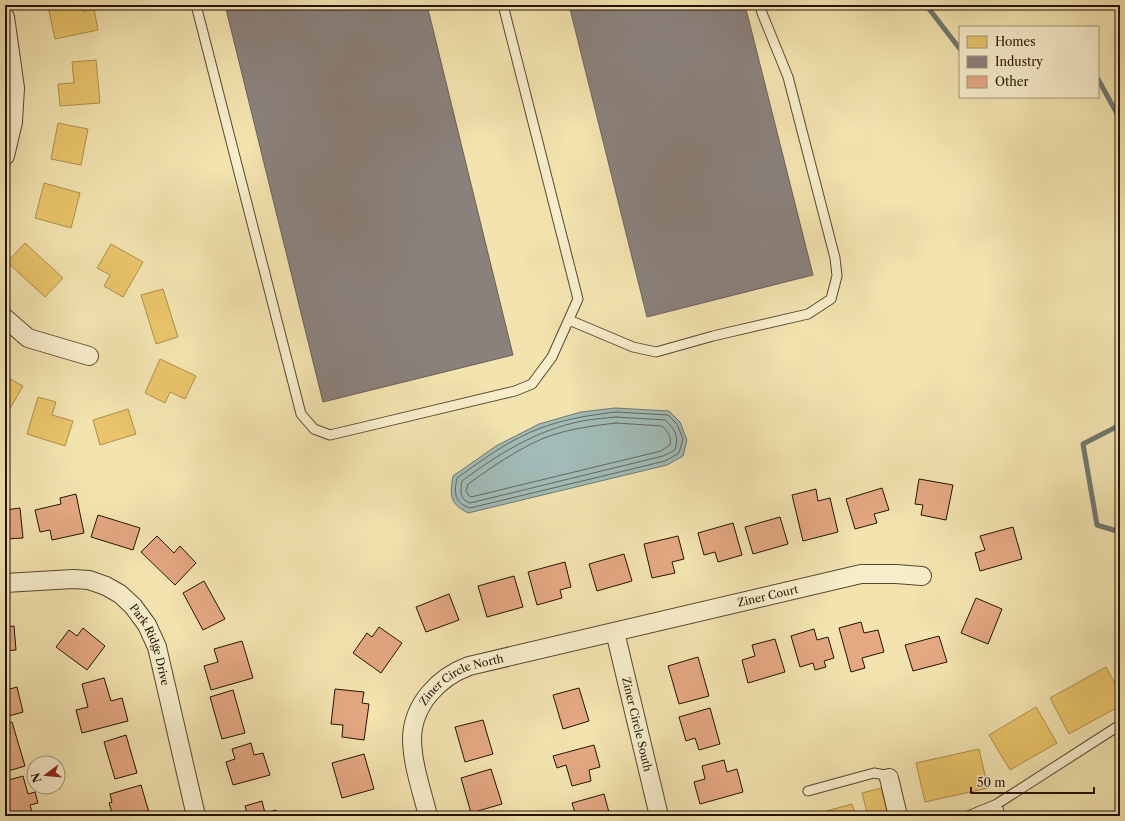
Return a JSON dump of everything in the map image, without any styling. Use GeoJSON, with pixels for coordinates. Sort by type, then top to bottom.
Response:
{"type":"FeatureCollection","features":[{"type":"Feature","properties":{"kind":"street"},"geometry":{"type":"LineString","coordinates":[[5,17],[13,122],[5,156]]}},
{"type":"Feature","properties":{"kind":"street"},"geometry":{"type":"LineString","coordinates":[[5,318],[28,338],[89,356]]}},
{"type":"Feature","properties":{"kind":"street","name":"Ziner Court"},"geometry":{"type":"LineString","coordinates":[[615,632],[861,574],[922,576]]}},
{"type":"Feature","properties":{"kind":"street","name":"Park Ridge Drive"},"geometry":{"type":"LineString","coordinates":[[5,583],[73,579],[89,580],[106,586],[120,594],[133,606],[147,625],[157,647],[196,816]]}},
{"type":"Feature","properties":{"kind":"street","name":"Ziner Circle North"},"geometry":{"type":"LineString","coordinates":[[428,816],[414,756],[412,737],[416,718],[424,701],[436,685],[456,671],[469,666],[615,632]]}},
{"type":"Feature","properties":{"kind":"street","name":"Ziner Circle South"},"geometry":{"type":"LineString","coordinates":[[615,632],[659,816]]}},
{"type":"Feature","properties":{"kind":"street"},"geometry":{"type":"LineString","coordinates":[[889,778],[898,816]]}},
{"type":"Feature","properties":{"kind":"lane"},"geometry":{"type":"LineString","coordinates":[[196,5],[301,414],[314,429],[330,435],[515,391],[532,384],[552,357],[578,299],[503,5]]}},
{"type":"Feature","properties":{"kind":"lane"},"geometry":{"type":"LineString","coordinates":[[569,320],[633,347],[656,352],[713,336],[808,314],[831,299],[838,276],[835,258],[788,77],[762,14],[760,5]]}},
{"type":"Feature","properties":{"kind":"lane"},"geometry":{"type":"LineString","coordinates":[[968,816],[997,804],[1120,725]]}},
{"type":"Feature","properties":{"kind":"lane"},"geometry":{"type":"LineString","coordinates":[[808,791],[874,773],[885,774],[889,778]]}},
{"type":"Feature","properties":{"kind":"lane"},"geometry":{"type":"LineString","coordinates":[[997,804],[1000,816]]}},
{"type":"Feature","properties":{"kind":"water"},"geometry":{"type":"Polygon","coordinates":[[[615,408],[669,411],[680,422],[687,440],[683,456],[667,465],[468,513],[457,506],[454,502],[451,494],[453,476],[496,446],[539,424],[581,412],[615,408]]]}},
{"type":"Feature","properties":{"kind":"building: Homes"},"geometry":{"type":"Polygon","coordinates":[[[58,5],[82,5],[83,12],[94,9],[98,30],[55,39],[48,7],[58,5]]]}},
{"type":"Feature","properties":{"kind":"building: Homes"},"geometry":{"type":"Polygon","coordinates":[[[96,60],[100,103],[60,106],[58,84],[74,83],[72,62],[96,60]]]}},
{"type":"Feature","properties":{"kind":"building: Homes"},"geometry":{"type":"Polygon","coordinates":[[[58,123],[88,129],[81,165],[51,159],[58,123]]]}},
{"type":"Feature","properties":{"kind":"building: Homes"},"geometry":{"type":"Polygon","coordinates":[[[44,183],[80,193],[71,228],[35,218],[44,183]]]}},
{"type":"Feature","properties":{"kind":"building: Homes"},"geometry":{"type":"Polygon","coordinates":[[[25,243],[63,278],[45,297],[7,262],[25,243]]]}},
{"type":"Feature","properties":{"kind":"building: Homes"},"geometry":{"type":"Polygon","coordinates":[[[111,244],[143,262],[123,297],[104,286],[110,275],[97,268],[111,244]]]}},
{"type":"Feature","properties":{"kind":"building: Homes"},"geometry":{"type":"Polygon","coordinates":[[[163,289],[178,337],[156,344],[141,295],[163,289]]]}},
{"type":"Feature","properties":{"kind":"building: Homes"},"geometry":{"type":"Polygon","coordinates":[[[160,359],[196,376],[185,399],[170,392],[165,403],[145,393],[160,359]]]}},
{"type":"Feature","properties":{"kind":"building: Homes"},"geometry":{"type":"Polygon","coordinates":[[[5,376],[23,386],[7,414],[5,412],[5,376]]]}},
{"type":"Feature","properties":{"kind":"building: Homes"},"geometry":{"type":"Polygon","coordinates":[[[38,397],[56,402],[52,415],[73,421],[65,446],[27,434],[38,397]]]}},
{"type":"Feature","properties":{"kind":"building: Homes"},"geometry":{"type":"Polygon","coordinates":[[[128,409],[136,434],[100,445],[93,420],[128,409]]]}},
{"type":"Feature","properties":{"kind":"building: Homes"},"geometry":{"type":"Polygon","coordinates":[[[1106,667],[1120,693],[1120,706],[1069,734],[1050,698],[1106,667]]]}},
{"type":"Feature","properties":{"kind":"building: Homes"},"geometry":{"type":"Polygon","coordinates":[[[1036,707],[1057,743],[1010,770],[989,735],[1036,707]]]}},
{"type":"Feature","properties":{"kind":"building: Homes"},"geometry":{"type":"Polygon","coordinates":[[[979,749],[988,788],[925,802],[916,763],[979,749]]]}},
{"type":"Feature","properties":{"kind":"building: Homes"},"geometry":{"type":"Polygon","coordinates":[[[881,788],[888,816],[868,816],[862,793],[881,788]]]}},
{"type":"Feature","properties":{"kind":"building: Homes"},"geometry":{"type":"Polygon","coordinates":[[[852,804],[856,816],[808,816],[852,804]]]}},
{"type":"Feature","properties":{"kind":"building: Industry"},"geometry":{"type":"Polygon","coordinates":[[[225,5],[427,5],[513,355],[323,402],[225,5]]]}},
{"type":"Feature","properties":{"kind":"building: Industry"},"geometry":{"type":"Polygon","coordinates":[[[569,5],[745,5],[813,275],[647,317],[569,5]]]}},
{"type":"Feature","properties":{"kind":"building: Other"},"geometry":{"type":"Polygon","coordinates":[[[919,479],[953,485],[946,520],[921,515],[923,505],[915,504],[919,479]]]}},
{"type":"Feature","properties":{"kind":"building: Other"},"geometry":{"type":"Polygon","coordinates":[[[882,488],[889,510],[874,514],[877,523],[855,529],[846,499],[882,488]]]}},
{"type":"Feature","properties":{"kind":"building: Other"},"geometry":{"type":"Polygon","coordinates":[[[816,489],[818,501],[830,498],[838,532],[803,541],[792,495],[816,489]]]}},
{"type":"Feature","properties":{"kind":"building: Other"},"geometry":{"type":"Polygon","coordinates":[[[76,494],[84,533],[52,540],[50,530],[40,532],[35,510],[61,504],[60,498],[76,494]]]}},
{"type":"Feature","properties":{"kind":"building: Other"},"geometry":{"type":"Polygon","coordinates":[[[20,508],[23,538],[5,539],[5,510],[20,508]]]}},
{"type":"Feature","properties":{"kind":"building: Other"},"geometry":{"type":"Polygon","coordinates":[[[98,515],[140,528],[133,550],[91,537],[98,515]]]}},
{"type":"Feature","properties":{"kind":"building: Other"},"geometry":{"type":"Polygon","coordinates":[[[780,517],[788,544],[753,554],[745,527],[780,517]]]}},
{"type":"Feature","properties":{"kind":"building: Other"},"geometry":{"type":"Polygon","coordinates":[[[733,523],[742,555],[718,562],[715,552],[704,555],[698,533],[733,523]]]}},
{"type":"Feature","properties":{"kind":"building: Other"},"geometry":{"type":"Polygon","coordinates":[[[1013,527],[1022,559],[980,571],[975,553],[985,550],[980,536],[1013,527]]]}},
{"type":"Feature","properties":{"kind":"building: Other"},"geometry":{"type":"Polygon","coordinates":[[[157,536],[174,553],[180,546],[196,563],[175,585],[141,552],[157,536]]]}},
{"type":"Feature","properties":{"kind":"building: Other"},"geometry":{"type":"Polygon","coordinates":[[[678,536],[684,559],[672,562],[675,573],[652,578],[644,544],[678,536]]]}},
{"type":"Feature","properties":{"kind":"building: Other"},"geometry":{"type":"Polygon","coordinates":[[[624,554],[632,581],[597,591],[589,564],[624,554]]]}},
{"type":"Feature","properties":{"kind":"building: Other"},"geometry":{"type":"Polygon","coordinates":[[[565,562],[571,587],[560,590],[562,598],[537,605],[528,572],[565,562]]]}},
{"type":"Feature","properties":{"kind":"building: Other"},"geometry":{"type":"Polygon","coordinates":[[[514,576],[523,607],[487,617],[478,586],[514,576]]]}},
{"type":"Feature","properties":{"kind":"building: Other"},"geometry":{"type":"Polygon","coordinates":[[[204,581],[225,619],[203,630],[183,593],[204,581]]]}},
{"type":"Feature","properties":{"kind":"building: Other"},"geometry":{"type":"Polygon","coordinates":[[[449,594],[459,620],[426,632],[416,607],[449,594]]]}},
{"type":"Feature","properties":{"kind":"building: Other"},"geometry":{"type":"Polygon","coordinates":[[[976,598],[1002,609],[988,644],[961,633],[976,598]]]}},
{"type":"Feature","properties":{"kind":"building: Other"},"geometry":{"type":"Polygon","coordinates":[[[861,622],[864,633],[878,630],[884,652],[862,658],[865,668],[851,672],[839,628],[861,622]]]}},
{"type":"Feature","properties":{"kind":"building: Other"},"geometry":{"type":"Polygon","coordinates":[[[14,626],[16,650],[5,651],[5,627],[14,626]]]}},
{"type":"Feature","properties":{"kind":"building: Other"},"geometry":{"type":"Polygon","coordinates":[[[379,627],[402,643],[381,673],[353,653],[367,633],[372,637],[379,627]]]}},
{"type":"Feature","properties":{"kind":"building: Other"},"geometry":{"type":"Polygon","coordinates":[[[83,628],[105,646],[87,670],[56,647],[69,630],[77,636],[83,628]]]}},
{"type":"Feature","properties":{"kind":"building: Other"},"geometry":{"type":"Polygon","coordinates":[[[814,629],[817,640],[828,637],[834,658],[824,661],[826,667],[815,670],[813,663],[800,667],[791,636],[814,629]]]}},
{"type":"Feature","properties":{"kind":"building: Other"},"geometry":{"type":"Polygon","coordinates":[[[939,636],[947,662],[913,671],[905,645],[939,636]]]}},
{"type":"Feature","properties":{"kind":"building: Other"},"geometry":{"type":"Polygon","coordinates":[[[775,639],[785,672],[748,683],[742,660],[755,656],[752,645],[775,639]]]}},
{"type":"Feature","properties":{"kind":"building: Other"},"geometry":{"type":"Polygon","coordinates":[[[242,641],[253,678],[211,690],[204,666],[218,662],[214,649],[242,641]]]}},
{"type":"Feature","properties":{"kind":"building: Other"},"geometry":{"type":"Polygon","coordinates":[[[698,657],[709,696],[679,704],[668,666],[698,657]]]}},
{"type":"Feature","properties":{"kind":"building: Other"},"geometry":{"type":"Polygon","coordinates":[[[104,678],[111,701],[122,698],[128,721],[82,733],[76,710],[88,707],[82,684],[104,678]]]}},
{"type":"Feature","properties":{"kind":"building: Other"},"geometry":{"type":"Polygon","coordinates":[[[5,686],[6,690],[17,687],[23,712],[5,717],[5,686]]]}},
{"type":"Feature","properties":{"kind":"building: Other"},"geometry":{"type":"Polygon","coordinates":[[[579,688],[589,721],[563,729],[553,695],[579,688]]]}},
{"type":"Feature","properties":{"kind":"building: Other"},"geometry":{"type":"Polygon","coordinates":[[[335,689],[364,692],[362,703],[369,704],[364,740],[342,737],[343,725],[331,724],[335,689]]]}},
{"type":"Feature","properties":{"kind":"building: Other"},"geometry":{"type":"Polygon","coordinates":[[[233,690],[245,733],[222,739],[210,697],[233,690]]]}},
{"type":"Feature","properties":{"kind":"building: Other"},"geometry":{"type":"Polygon","coordinates":[[[710,708],[720,744],[699,750],[695,738],[686,741],[679,717],[710,708]]]}},
{"type":"Feature","properties":{"kind":"building: Other"},"geometry":{"type":"Polygon","coordinates":[[[483,720],[493,754],[465,762],[455,727],[483,720]]]}},
{"type":"Feature","properties":{"kind":"building: Other"},"geometry":{"type":"Polygon","coordinates":[[[12,722],[25,766],[5,772],[5,724],[12,722]]]}},
{"type":"Feature","properties":{"kind":"building: Other"},"geometry":{"type":"Polygon","coordinates":[[[126,735],[137,773],[115,779],[104,742],[126,735]]]}},
{"type":"Feature","properties":{"kind":"building: Other"},"geometry":{"type":"Polygon","coordinates":[[[251,743],[254,755],[263,753],[270,775],[233,785],[226,762],[235,759],[232,749],[251,743]]]}},
{"type":"Feature","properties":{"kind":"building: Other"},"geometry":{"type":"Polygon","coordinates":[[[594,745],[600,767],[589,770],[591,781],[572,786],[566,765],[557,768],[553,756],[594,745]]]}},
{"type":"Feature","properties":{"kind":"building: Other"},"geometry":{"type":"Polygon","coordinates":[[[364,754],[374,789],[342,798],[332,763],[364,754]]]}},
{"type":"Feature","properties":{"kind":"building: Other"},"geometry":{"type":"Polygon","coordinates":[[[724,760],[727,772],[737,769],[743,792],[700,804],[694,782],[705,779],[702,766],[724,760]]]}},
{"type":"Feature","properties":{"kind":"building: Other"},"geometry":{"type":"Polygon","coordinates":[[[491,769],[502,804],[471,813],[461,778],[491,769]]]}},
{"type":"Feature","properties":{"kind":"building: Other"},"geometry":{"type":"Polygon","coordinates":[[[23,776],[26,787],[26,795],[36,795],[38,803],[30,805],[33,816],[10,816],[5,800],[5,781],[23,776]]]}},
{"type":"Feature","properties":{"kind":"building: Other"},"geometry":{"type":"Polygon","coordinates":[[[141,785],[150,816],[113,816],[109,803],[112,802],[110,794],[141,785]]]}},
{"type":"Feature","properties":{"kind":"building: Other"},"geometry":{"type":"Polygon","coordinates":[[[604,794],[610,816],[576,816],[572,803],[604,794]]]}},
{"type":"Feature","properties":{"kind":"building: Other"},"geometry":{"type":"Polygon","coordinates":[[[262,801],[265,813],[276,810],[277,816],[248,816],[245,806],[262,801]]]}},
{"type":"Feature","properties":{"kind":"building: Other"},"geometry":{"type":"Polygon","coordinates":[[[377,811],[379,816],[360,816],[377,811]]]}},
{"type":"Feature","properties":{"kind":"waterway"},"geometry":{"type":"LineString","coordinates":[[926,5],[959,48]]}},
{"type":"Feature","properties":{"kind":"waterway"},"geometry":{"type":"LineString","coordinates":[[1099,81],[1120,119]]}},
{"type":"Feature","properties":{"kind":"waterway"},"geometry":{"type":"LineString","coordinates":[[1120,425],[1083,444],[1097,525],[1120,532]]}}]}
